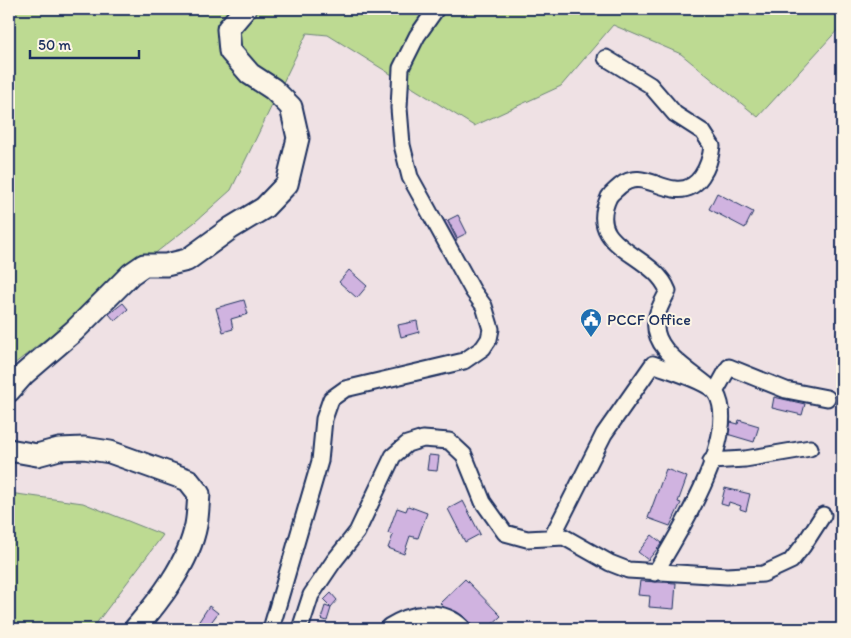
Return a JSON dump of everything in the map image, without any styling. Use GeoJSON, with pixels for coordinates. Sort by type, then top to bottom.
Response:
{"type":"FeatureCollection","features":[{"type":"Feature","properties":{"kind":"main road"},"geometry":{"type":"LineString","coordinates":[[9,391],[24,374],[74,331],[130,274],[144,265],[166,265],[187,260],[264,208],[287,184],[298,138],[291,107],[273,89],[250,74],[230,51],[228,29],[245,9]]}},
{"type":"Feature","properties":{"kind":"main road"},"geometry":{"type":"LineString","coordinates":[[9,450],[37,454],[59,449],[84,448],[110,452],[188,480],[199,494],[196,526],[186,554],[172,578],[135,629]]}},
{"type":"Feature","properties":{"kind":"main road"},"geometry":{"type":"LineString","coordinates":[[390,629],[421,616],[440,618],[460,629]]}},
{"type":"Feature","properties":{"kind":"street"},"geometry":{"type":"LineString","coordinates":[[271,629],[308,507],[320,461],[324,419],[331,400],[345,389],[354,386],[464,361],[483,348],[489,338],[491,329],[484,306],[410,177],[402,145],[399,108],[401,68],[417,36],[436,9]]}},
{"type":"Feature","properties":{"kind":"street"},"geometry":{"type":"LineString","coordinates":[[606,58],[650,85],[675,114],[703,132],[712,146],[711,161],[706,172],[694,184],[683,189],[675,189],[635,178],[625,182],[611,194],[604,208],[604,224],[608,235],[664,279],[668,291],[656,317],[656,332],[666,352],[711,388],[721,407],[721,426],[712,461],[693,508],[655,573]]}},
{"type":"Feature","properties":{"kind":"street"},"geometry":{"type":"LineString","coordinates":[[552,537],[604,434],[653,364],[711,388]]}},
{"type":"Feature","properties":{"kind":"street"},"geometry":{"type":"LineString","coordinates":[[711,388],[729,367],[786,390],[827,398]]}},
{"type":"Feature","properties":{"kind":"street"},"geometry":{"type":"LineString","coordinates":[[300,629],[312,596],[334,561],[357,532],[393,456],[407,444],[423,439],[449,441],[464,455],[483,502],[505,533],[527,539],[564,537],[610,563],[628,570],[727,576],[763,574],[790,561],[804,546],[823,515]]}},
{"type":"Feature","properties":{"kind":"street"},"geometry":{"type":"LineString","coordinates":[[712,461],[745,459],[810,448]]}},
{"type":"Feature","properties":{"kind":"green space"},"geometry":{"type":"Polygon","coordinates":[[[9,9],[842,9],[842,25],[758,117],[681,54],[613,25],[561,86],[474,126],[328,35],[307,33],[231,190],[195,222],[9,368],[9,9]]]}},
{"type":"Feature","properties":{"kind":"green space"},"geometry":{"type":"Polygon","coordinates":[[[9,493],[83,503],[163,535],[92,629],[9,629],[9,493]]]}},
{"type":"Feature","properties":{"kind":"building"},"geometry":{"type":"Polygon","coordinates":[[[717,193],[753,212],[745,228],[709,209],[717,193]]]}},
{"type":"Feature","properties":{"kind":"building"},"geometry":{"type":"Polygon","coordinates":[[[458,215],[467,233],[457,238],[448,220],[458,215]]]}},
{"type":"Feature","properties":{"kind":"building"},"geometry":{"type":"Polygon","coordinates":[[[447,220],[457,240],[451,243],[441,223],[447,220]]]}},
{"type":"Feature","properties":{"kind":"building"},"geometry":{"type":"Polygon","coordinates":[[[349,270],[367,286],[357,298],[339,282],[349,270]]]}},
{"type":"Feature","properties":{"kind":"building"},"geometry":{"type":"Polygon","coordinates":[[[244,300],[248,314],[231,319],[233,329],[223,332],[216,308],[244,300]]]}},
{"type":"Feature","properties":{"kind":"building"},"geometry":{"type":"Polygon","coordinates":[[[123,303],[128,309],[115,321],[109,314],[123,303]]]}},
{"type":"Feature","properties":{"kind":"building"},"geometry":{"type":"Polygon","coordinates":[[[417,321],[419,332],[401,337],[398,325],[417,321]]]}},
{"type":"Feature","properties":{"kind":"building"},"geometry":{"type":"Polygon","coordinates":[[[774,397],[805,404],[802,415],[772,408],[774,397]]]}},
{"type":"Feature","properties":{"kind":"building"},"geometry":{"type":"Polygon","coordinates":[[[739,420],[759,426],[754,442],[727,434],[731,422],[738,424],[739,420]]]}},
{"type":"Feature","properties":{"kind":"building"},"geometry":{"type":"Polygon","coordinates":[[[429,455],[439,456],[437,471],[427,470],[429,455]]]}},
{"type":"Feature","properties":{"kind":"building"},"geometry":{"type":"Polygon","coordinates":[[[666,469],[687,477],[678,502],[681,503],[670,526],[648,518],[666,469]]]}},
{"type":"Feature","properties":{"kind":"building"},"geometry":{"type":"Polygon","coordinates":[[[725,488],[750,494],[746,511],[740,509],[741,506],[729,502],[728,506],[721,504],[725,488]]]}},
{"type":"Feature","properties":{"kind":"building"},"geometry":{"type":"Polygon","coordinates":[[[463,501],[480,534],[465,542],[448,509],[463,501]]]}},
{"type":"Feature","properties":{"kind":"building"},"geometry":{"type":"Polygon","coordinates":[[[408,506],[427,513],[418,538],[410,536],[404,554],[388,548],[393,535],[388,533],[397,508],[406,511],[408,506]]]}},
{"type":"Feature","properties":{"kind":"building"},"geometry":{"type":"Polygon","coordinates":[[[652,535],[662,543],[648,560],[638,552],[652,535]]]}},
{"type":"Feature","properties":{"kind":"building"},"geometry":{"type":"Polygon","coordinates":[[[465,579],[501,616],[487,629],[465,629],[440,603],[465,579]]]}},
{"type":"Feature","properties":{"kind":"building"},"geometry":{"type":"Polygon","coordinates":[[[640,581],[676,583],[674,609],[649,607],[650,596],[638,595],[640,581]]]}},
{"type":"Feature","properties":{"kind":"building"},"geometry":{"type":"Polygon","coordinates":[[[331,593],[337,600],[331,607],[324,600],[331,593]]]}},
{"type":"Feature","properties":{"kind":"building"},"geometry":{"type":"Polygon","coordinates":[[[209,606],[218,613],[206,629],[194,629],[209,606]]]}},
{"type":"Feature","properties":{"kind":"building"},"geometry":{"type":"Polygon","coordinates":[[[325,606],[331,608],[327,621],[321,619],[325,606]]]}},
{"type":"Feature","properties":{"kind":"place","name":"PCCF Office"},"geometry":{"type":"Point","coordinates":[591,338]}}]}
